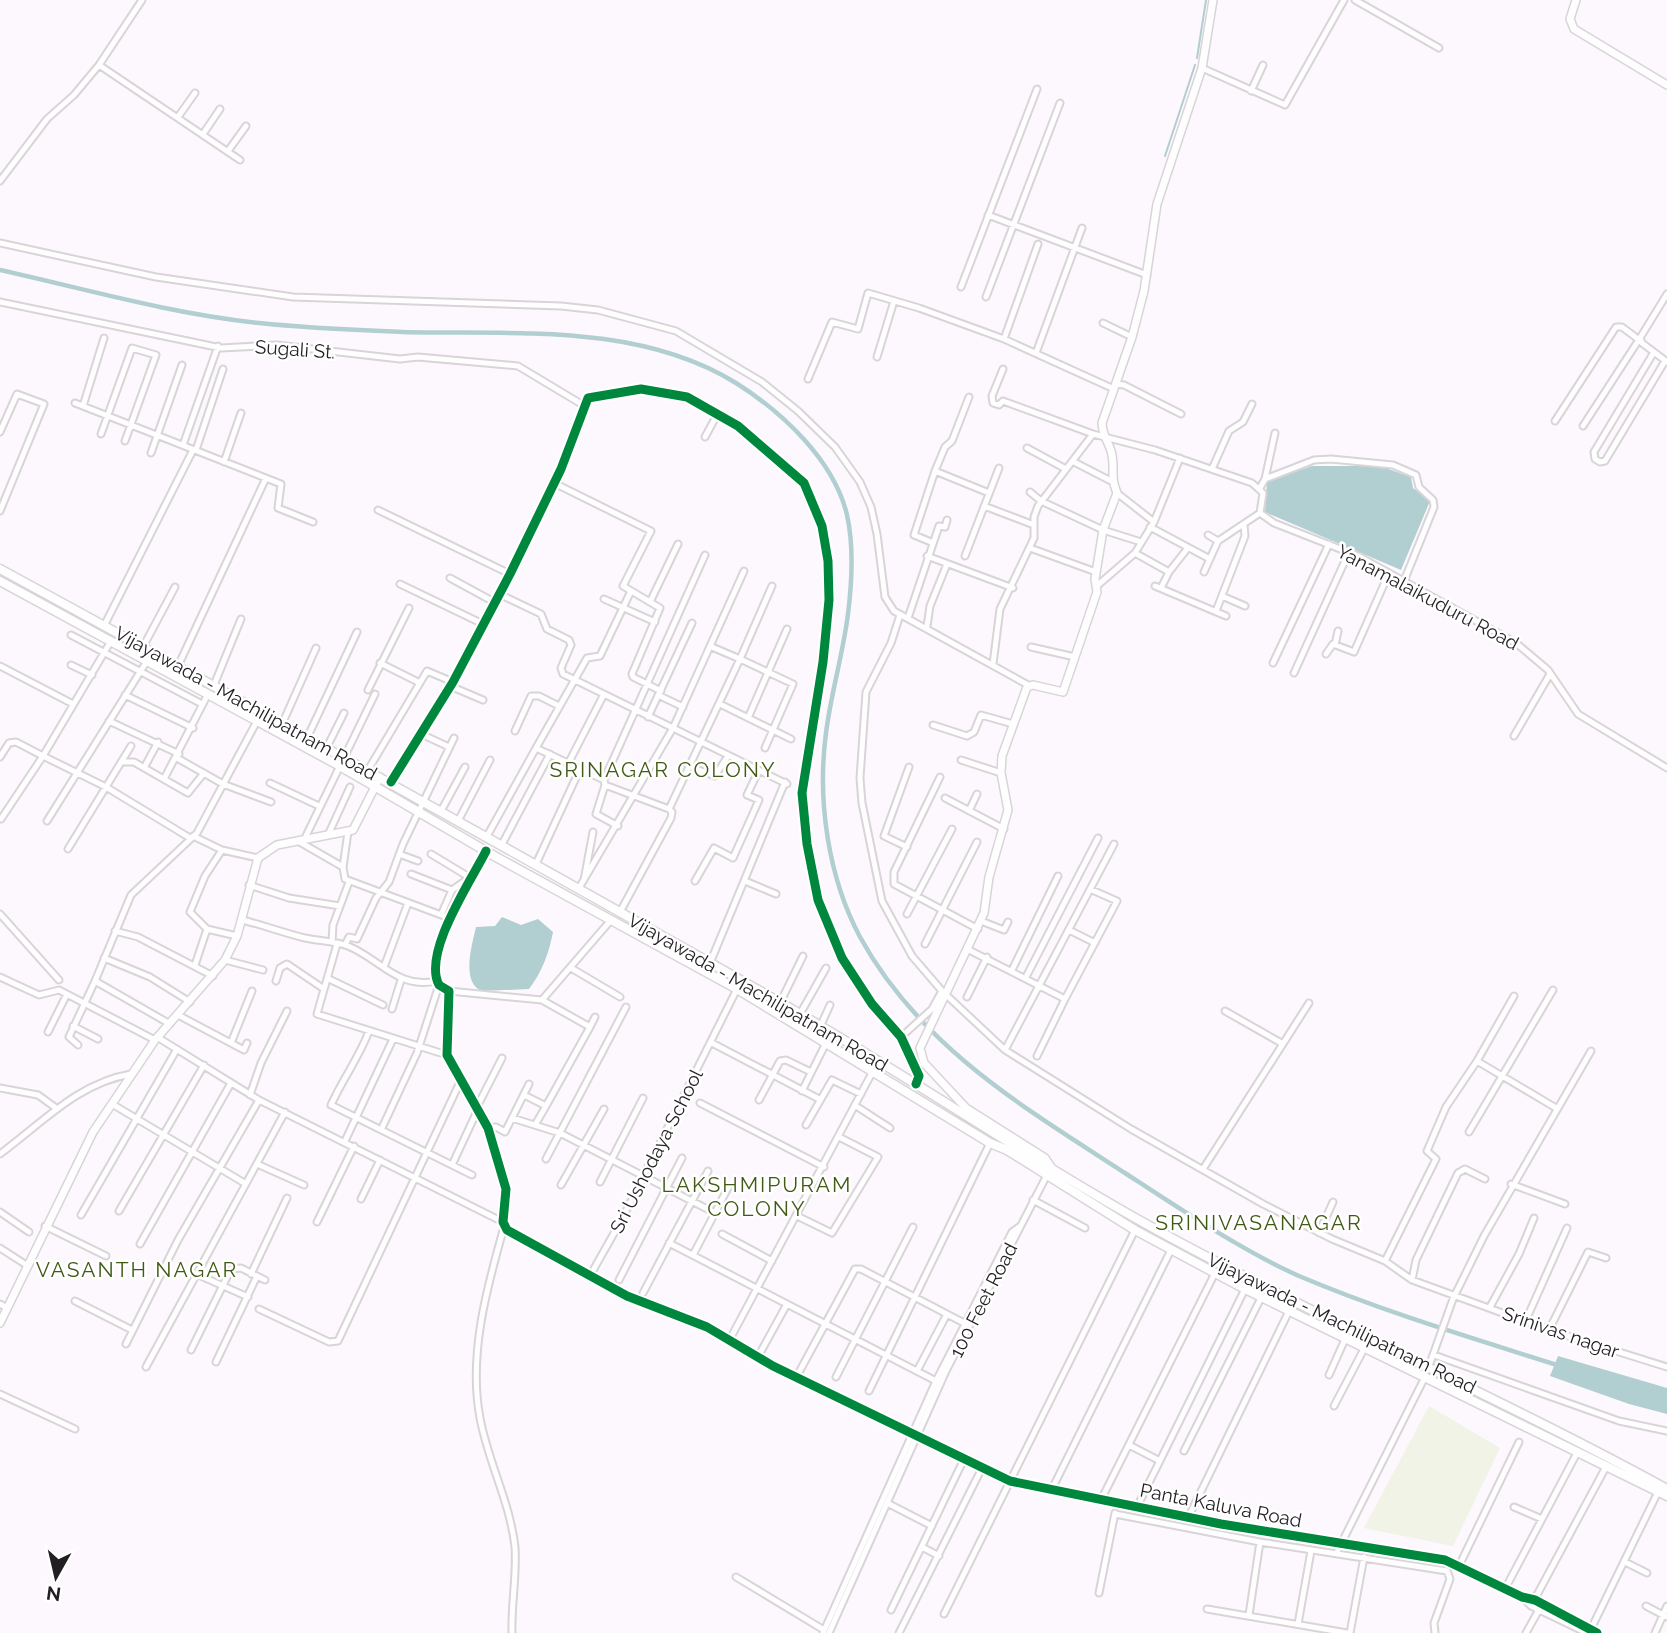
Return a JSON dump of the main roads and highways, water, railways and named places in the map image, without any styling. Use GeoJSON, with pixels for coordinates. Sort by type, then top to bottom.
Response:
{"type":"FeatureCollection","features":[{"type":"Feature","properties":{"kind":"highway","name":"Vijayawada - Machilipatnam Road"},"geometry":{"type":"LineString","coordinates":[[0,569],[391,782],[800,1014],[934,1095],[1049,1171],[1083,1199],[1171,1250],[1261,1298],[1663,1491]]}},
{"type":"Feature","properties":{"kind":"highway","name":"Vijayawada - Machilipatnam Road"},"geometry":{"type":"LineString","coordinates":[[0,581],[338,765],[486,851],[737,989],[990,1143],[1090,1191],[1249,1279],[1429,1366],[1663,1491],[1667,1496]]}},
{"type":"Feature","properties":{"kind":"highway"},"geometry":{"type":"LineString","coordinates":[[934,1095],[958,1101]]}},
{"type":"Feature","properties":{"kind":"highway"},"geometry":{"type":"LineString","coordinates":[[1083,1199],[1090,1191]]}},
{"type":"Feature","properties":{"kind":"main road"},"geometry":{"type":"LineString","coordinates":[[1049,1171],[1045,1158],[988,1125],[958,1101],[924,1063],[920,1048],[944,993],[969,950],[979,925],[989,877],[1004,829],[1008,803],[1001,774],[1002,756],[1013,724],[1028,685],[1063,692],[1098,585],[1096,572],[1103,530],[1117,493],[1111,481],[1112,456],[1102,434],[1102,423],[1132,337],[1147,275],[1163,181],[1202,68],[1213,0]]}},
{"type":"Feature","properties":{"kind":"main road"},"geometry":{"type":"LineString","coordinates":[[1576,0],[1570,19],[1574,29],[1667,85]]}},
{"type":"Feature","properties":{"kind":"main road"},"geometry":{"type":"LineString","coordinates":[[0,1323],[3,1306],[28,1266],[45,1226],[93,1132],[156,1039],[225,960],[237,936],[258,858],[268,849],[353,830],[380,777]]}},
{"type":"Feature","properties":{"kind":"water"},"geometry":{"type":"Polygon","coordinates":[[[1312,466],[1380,466],[1411,477],[1413,488],[1430,501],[1401,570],[1265,512],[1267,481],[1312,466]]]}},
{"type":"Feature","properties":{"kind":"water"},"geometry":{"type":"Polygon","coordinates":[[[502,917],[521,925],[538,919],[553,932],[549,947],[541,969],[529,989],[481,991],[471,979],[470,971],[476,927],[495,926],[502,917]]]}},
{"type":"Feature","properties":{"kind":"water"},"geometry":{"type":"Polygon","coordinates":[[[1558,1356],[1667,1388],[1667,1414],[1629,1404],[1550,1376],[1558,1356]]]}},
{"type":"Feature","properties":{"kind":"waterway"},"geometry":{"type":"LineString","coordinates":[[1197,58],[1206,0]]}},
{"type":"Feature","properties":{"kind":"waterway"},"geometry":{"type":"LineString","coordinates":[[1165,156],[1195,65]]}},
{"type":"Feature","properties":{"kind":"waterway"},"geometry":{"type":"LineString","coordinates":[[0,270],[161,307],[259,323],[402,332],[530,333],[616,341],[658,350],[698,363],[736,383],[771,408],[804,439],[831,475],[847,515],[851,577],[843,644],[828,718],[824,759],[824,811],[833,864],[849,914],[885,976],[913,1012],[944,1043],[1014,1100],[1169,1202],[1256,1254],[1299,1276],[1363,1301],[1560,1366]]}},
{"type":"Feature","properties":{"kind":"district","name":"SRINAGAR COLONY"},"geometry":{"type":"Point","coordinates":[663,769]}},
{"type":"Feature","properties":{"kind":"district","name":"LAKSHMIPURAM COLONY"},"geometry":{"type":"Point","coordinates":[757,1196]}},
{"type":"Feature","properties":{"kind":"district","name":"SRINIVASANAGAR"},"geometry":{"type":"Point","coordinates":[1259,1222]}},
{"type":"Feature","properties":{"kind":"district","name":"VASANTH NAGAR"},"geometry":{"type":"Point","coordinates":[137,1269]}}]}
